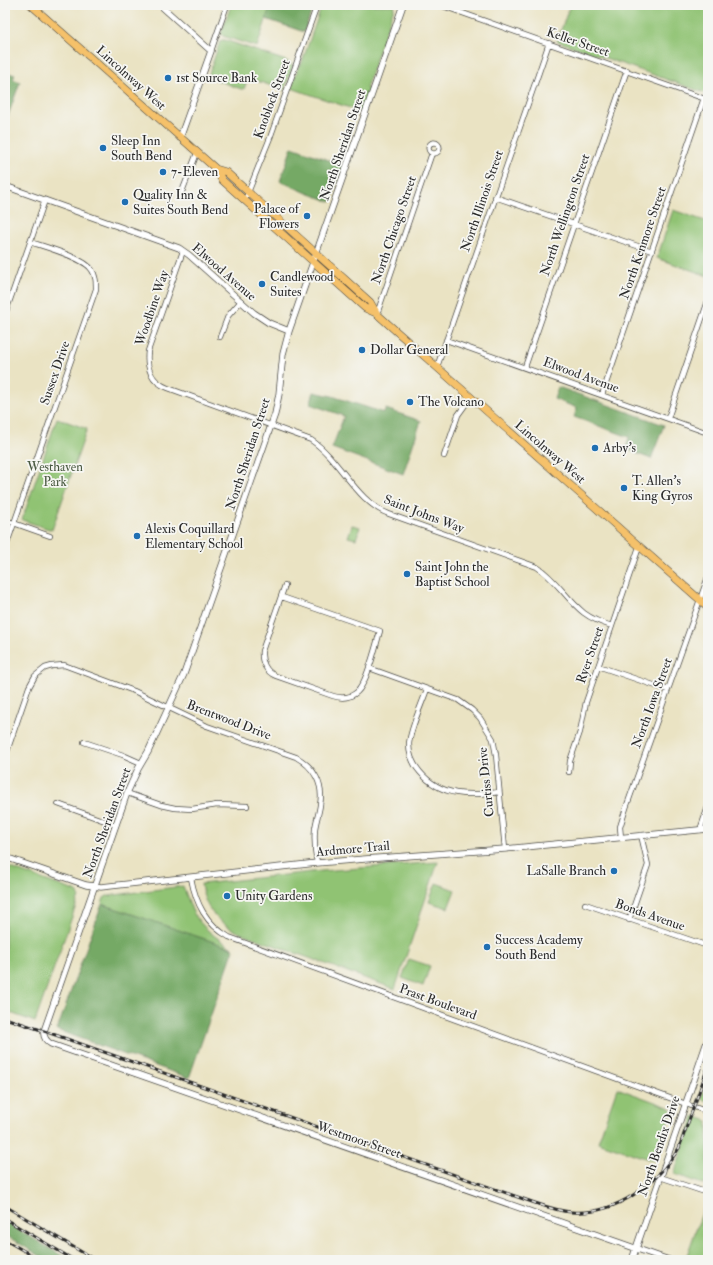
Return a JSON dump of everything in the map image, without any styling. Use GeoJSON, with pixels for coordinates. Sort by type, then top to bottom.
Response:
{"type":"FeatureCollection","features":[{"type":"Feature","properties":{"kind":"main road","name":"Lincolnway West"},"geometry":{"type":"LineString","coordinates":[[30,5],[216,170],[222,180],[365,308],[377,314],[708,607]]}},
{"type":"Feature","properties":{"kind":"main road","name":"Lincolnway West"},"geometry":{"type":"LineString","coordinates":[[216,170],[226,172],[370,302],[377,314]]}},
{"type":"Feature","properties":{"kind":"street"},"geometry":{"type":"LineString","coordinates":[[160,5],[211,51]]}},
{"type":"Feature","properties":{"kind":"street"},"geometry":{"type":"LineString","coordinates":[[180,138],[227,5]]}},
{"type":"Feature","properties":{"kind":"street","name":"Knoblock Street"},"geometry":{"type":"LineString","coordinates":[[245,200],[270,138],[317,5]]}},
{"type":"Feature","properties":{"kind":"street","name":"North Sheridan Street"},"geometry":{"type":"LineString","coordinates":[[45,1038],[44,1031],[116,825],[141,764],[170,707],[184,674],[271,425],[278,404],[283,354],[289,331],[403,5]]}},
{"type":"Feature","properties":{"kind":"street","name":"Keller Street"},"geometry":{"type":"LineString","coordinates":[[440,5],[706,99]]}},
{"type":"Feature","properties":{"kind":"street","name":"North Illinois Street"},"geometry":{"type":"LineString","coordinates":[[437,367],[549,43]]}},
{"type":"Feature","properties":{"kind":"street","name":"North Wellington Street"},"geometry":{"type":"LineString","coordinates":[[524,367],[626,70]]}},
{"type":"Feature","properties":{"kind":"street","name":"North Kenmore Street"},"geometry":{"type":"LineString","coordinates":[[602,395],[706,99]]}},
{"type":"Feature","properties":{"kind":"street","name":"North Chicago Street"},"geometry":{"type":"LineString","coordinates":[[377,314],[432,153]]}},
{"type":"Feature","properties":{"kind":"street"},"geometry":{"type":"LineString","coordinates":[[180,197],[197,154]]}},
{"type":"Feature","properties":{"kind":"street","name":"Elwood Avenue"},"geometry":{"type":"LineString","coordinates":[[6,188],[45,200],[154,239],[183,251],[261,318],[289,331]]}},
{"type":"Feature","properties":{"kind":"street"},"geometry":{"type":"LineString","coordinates":[[495,197],[652,251]]}},
{"type":"Feature","properties":{"kind":"street"},"geometry":{"type":"LineString","coordinates":[[5,314],[45,200]]}},
{"type":"Feature","properties":{"kind":"street","name":"Sussex Drive"},"geometry":{"type":"LineString","coordinates":[[5,549],[96,289],[95,276],[87,264],[30,242]]}},
{"type":"Feature","properties":{"kind":"street","name":"Woodbine Way"},"geometry":{"type":"LineString","coordinates":[[168,388],[158,383],[151,375],[147,357],[183,251]]}},
{"type":"Feature","properties":{"kind":"street"},"geometry":{"type":"LineString","coordinates":[[220,337],[228,316],[241,301]]}},
{"type":"Feature","properties":{"kind":"street"},"geometry":{"type":"LineString","coordinates":[[668,418],[708,301]]}},
{"type":"Feature","properties":{"kind":"street","name":"Elwood Avenue"},"geometry":{"type":"LineString","coordinates":[[446,340],[708,432]]}},
{"type":"Feature","properties":{"kind":"street","name":"Saint Johns Way"},"geometry":{"type":"LineString","coordinates":[[168,388],[304,437],[317,444],[325,451],[366,499],[378,509],[537,567],[551,577],[583,612],[594,620],[612,626]]}},
{"type":"Feature","properties":{"kind":"street"},"geometry":{"type":"LineString","coordinates":[[444,456],[458,415],[471,398]]}},
{"type":"Feature","properties":{"kind":"street"},"geometry":{"type":"LineString","coordinates":[[5,520],[50,536]]}},
{"type":"Feature","properties":{"kind":"street","name":"Ryer Street"},"geometry":{"type":"LineString","coordinates":[[569,772],[570,761],[580,732],[586,702],[639,547]]}},
{"type":"Feature","properties":{"kind":"street","name":"North Iowa Street"},"geometry":{"type":"LineString","coordinates":[[621,838],[620,827],[626,808],[708,577]]}},
{"type":"Feature","properties":{"kind":"street"},"geometry":{"type":"LineString","coordinates":[[282,597],[380,631],[369,668],[362,686],[357,692],[350,697],[342,698],[333,696],[271,674],[264,666],[262,651],[285,585]]}},
{"type":"Feature","properties":{"kind":"street","name":"Brentwood Drive"},"geometry":{"type":"LineString","coordinates":[[5,757],[29,687],[35,676],[45,668],[59,665],[70,667],[128,688],[207,726],[296,757],[308,765],[317,778],[320,788],[320,801],[314,835],[318,863]]}},
{"type":"Feature","properties":{"kind":"street"},"geometry":{"type":"LineString","coordinates":[[598,666],[668,690]]}},
{"type":"Feature","properties":{"kind":"street","name":"Curtiss Drive"},"geometry":{"type":"LineString","coordinates":[[369,668],[458,700],[480,718],[493,739],[497,762],[505,849]]}},
{"type":"Feature","properties":{"kind":"street"},"geometry":{"type":"LineString","coordinates":[[427,689],[410,743],[410,756],[416,767],[430,782],[437,787],[451,792],[468,794],[499,792]]}},
{"type":"Feature","properties":{"kind":"street"},"geometry":{"type":"LineString","coordinates":[[84,742],[122,755],[141,764]]}},
{"type":"Feature","properties":{"kind":"street"},"geometry":{"type":"LineString","coordinates":[[128,793],[161,805],[175,808],[192,809],[217,805],[247,806]]}},
{"type":"Feature","properties":{"kind":"street"},"geometry":{"type":"LineString","coordinates":[[58,804],[116,825]]}},
{"type":"Feature","properties":{"kind":"street"},"geometry":{"type":"LineString","coordinates":[[700,830],[708,807]]}},
{"type":"Feature","properties":{"kind":"street","name":"Ardmore Trail"},"geometry":{"type":"LineString","coordinates":[[5,857],[95,887],[191,878],[318,863],[505,849],[708,829]]}},
{"type":"Feature","properties":{"kind":"street"},"geometry":{"type":"LineString","coordinates":[[629,920],[648,865],[641,836]]}},
{"type":"Feature","properties":{"kind":"street","name":"Prast Boulevard"},"geometry":{"type":"LineString","coordinates":[[191,878],[196,898],[202,911],[212,924],[230,937],[708,1112]]}},
{"type":"Feature","properties":{"kind":"street","name":"Bonds Avenue"},"geometry":{"type":"LineString","coordinates":[[585,904],[708,946]]}},
{"type":"Feature","properties":{"kind":"street","name":"Westmoor Street"},"geometry":{"type":"LineString","coordinates":[[45,1038],[49,1043],[58,1047],[669,1260]]}},
{"type":"Feature","properties":{"kind":"street","name":"North Bendix Drive"},"geometry":{"type":"LineString","coordinates":[[632,1260],[708,1039]]}},
{"type":"Feature","properties":{"kind":"street"},"geometry":{"type":"LineString","coordinates":[[660,1177],[708,1193]]}},
{"type":"Feature","properties":{"kind":"green space"},"geometry":{"type":"Polygon","coordinates":[[[231,5],[271,5],[257,47],[223,36],[221,34],[231,5]]]}},
{"type":"Feature","properties":{"kind":"green space"},"geometry":{"type":"Polygon","coordinates":[[[271,5],[314,5],[304,32],[266,19],[271,5]]]}},
{"type":"Feature","properties":{"kind":"green space"},"geometry":{"type":"Polygon","coordinates":[[[322,5],[395,5],[366,88],[370,90],[362,112],[291,88],[299,65],[301,65],[322,5]]]}},
{"type":"Feature","properties":{"kind":"green space"},"geometry":{"type":"Polygon","coordinates":[[[570,5],[708,5],[708,94],[557,41],[570,5]]]}},
{"type":"Feature","properties":{"kind":"green space"},"geometry":{"type":"Polygon","coordinates":[[[222,40],[289,62],[293,66],[284,90],[248,78],[244,89],[241,89],[208,77],[220,41],[222,40]]]}},
{"type":"Feature","properties":{"kind":"green space"},"geometry":{"type":"Polygon","coordinates":[[[5,72],[15,75],[13,79],[20,82],[5,124],[5,72]]]}},
{"type":"Feature","properties":{"kind":"green space"},"geometry":{"type":"Polygon","coordinates":[[[292,147],[343,165],[331,202],[280,181],[292,147]]]}},
{"type":"Feature","properties":{"kind":"green space"},"geometry":{"type":"Polygon","coordinates":[[[673,210],[708,222],[708,276],[657,258],[673,210]]]}},
{"type":"Feature","properties":{"kind":"green space"},"geometry":{"type":"Polygon","coordinates":[[[558,387],[664,425],[651,459],[626,449],[629,437],[574,417],[577,408],[554,399],[558,387]]]}},
{"type":"Feature","properties":{"kind":"green space"},"geometry":{"type":"Polygon","coordinates":[[[314,392],[332,396],[384,413],[386,409],[421,421],[403,474],[332,448],[344,416],[310,404],[314,392]]]}},
{"type":"Feature","properties":{"kind":"green space","name":"Westhaven Park"},"geometry":{"type":"Polygon","coordinates":[[[57,418],[87,429],[52,530],[22,520],[57,418]]]}},
{"type":"Feature","properties":{"kind":"green space"},"geometry":{"type":"Polygon","coordinates":[[[352,525],[360,527],[356,539],[348,537],[352,525]]]}},
{"type":"Feature","properties":{"kind":"green space"},"geometry":{"type":"Polygon","coordinates":[[[438,862],[395,989],[232,929],[213,914],[206,901],[201,884],[321,871],[438,862]]]}},
{"type":"Feature","properties":{"kind":"green space"},"geometry":{"type":"Polygon","coordinates":[[[5,866],[75,891],[78,893],[79,897],[35,1022],[5,1011],[5,866]]]}},
{"type":"Feature","properties":{"kind":"green space"},"geometry":{"type":"Polygon","coordinates":[[[436,883],[455,890],[448,908],[429,902],[436,883]]]}},
{"type":"Feature","properties":{"kind":"green space"},"geometry":{"type":"Polygon","coordinates":[[[183,886],[192,910],[200,922],[216,937],[234,949],[102,904],[104,898],[107,896],[183,886]]]}},
{"type":"Feature","properties":{"kind":"green space"},"geometry":{"type":"Polygon","coordinates":[[[102,904],[234,949],[189,1078],[57,1030],[102,904]]]}},
{"type":"Feature","properties":{"kind":"green space"},"geometry":{"type":"Polygon","coordinates":[[[409,959],[430,966],[423,986],[402,978],[409,959]]]}},
{"type":"Feature","properties":{"kind":"green space"},"geometry":{"type":"Polygon","coordinates":[[[708,1077],[708,1101],[701,1099],[708,1077]]]}},
{"type":"Feature","properties":{"kind":"green space"},"geometry":{"type":"Polygon","coordinates":[[[617,1088],[671,1108],[672,1110],[654,1161],[598,1142],[617,1088]]]}},
{"type":"Feature","properties":{"kind":"green space"},"geometry":{"type":"Polygon","coordinates":[[[694,1116],[708,1121],[708,1186],[674,1174],[694,1116]]]}},
{"type":"Feature","properties":{"kind":"green space"},"geometry":{"type":"Polygon","coordinates":[[[707,1199],[708,1260],[692,1260],[686,1258],[707,1199]]]}},
{"type":"Feature","properties":{"kind":"green space"},"geometry":{"type":"Polygon","coordinates":[[[5,1222],[69,1260],[47,1260],[5,1235],[5,1222]]]}},
{"type":"Feature","properties":{"kind":"railway"},"geometry":{"type":"LineString","coordinates":[[5,1018],[535,1203],[558,1210],[571,1212],[587,1212],[603,1209],[619,1203],[647,1185],[659,1174],[679,1148],[708,1067]]}},
{"type":"Feature","properties":{"kind":"railway"},"geometry":{"type":"LineString","coordinates":[[5,1206],[95,1260]]}},
{"type":"Feature","properties":{"kind":"railway"},"geometry":{"type":"LineString","coordinates":[[5,1219],[74,1260]]}},
{"type":"Feature","properties":{"kind":"railway"},"geometry":{"type":"LineString","coordinates":[[5,1240],[40,1260]]}},
{"type":"Feature","properties":{"kind":"place","name":"1st Source Bank"},"geometry":{"type":"Point","coordinates":[168,78]}},
{"type":"Feature","properties":{"kind":"place","name":"Sleep Inn South Bend"},"geometry":{"type":"Point","coordinates":[103,148]}},
{"type":"Feature","properties":{"kind":"place","name":"7-Eleven"},"geometry":{"type":"Point","coordinates":[163,172]}},
{"type":"Feature","properties":{"kind":"place","name":"Quality Inn & Suites South Bend"},"geometry":{"type":"Point","coordinates":[125,202]}},
{"type":"Feature","properties":{"kind":"place","name":"Palace of Flowers"},"geometry":{"type":"Point","coordinates":[307,216]}},
{"type":"Feature","properties":{"kind":"place","name":"Candlewood Suites"},"geometry":{"type":"Point","coordinates":[262,284]}},
{"type":"Feature","properties":{"kind":"place","name":"Dollar General"},"geometry":{"type":"Point","coordinates":[362,350]}},
{"type":"Feature","properties":{"kind":"place","name":"The Volcano"},"geometry":{"type":"Point","coordinates":[410,402]}},
{"type":"Feature","properties":{"kind":"place","name":"Arby's"},"geometry":{"type":"Point","coordinates":[595,448]}},
{"type":"Feature","properties":{"kind":"place","name":"T. Allen's King Gyros"},"geometry":{"type":"Point","coordinates":[624,488]}},
{"type":"Feature","properties":{"kind":"place","name":"Alexis Coquillard Elementary School"},"geometry":{"type":"Point","coordinates":[137,536]}},
{"type":"Feature","properties":{"kind":"place","name":"Saint John the Baptist School"},"geometry":{"type":"Point","coordinates":[407,574]}},
{"type":"Feature","properties":{"kind":"place","name":"LaSalle Branch"},"geometry":{"type":"Point","coordinates":[614,871]}},
{"type":"Feature","properties":{"kind":"place","name":"Unity Gardens"},"geometry":{"type":"Point","coordinates":[227,896]}},
{"type":"Feature","properties":{"kind":"place","name":"Success Academy South Bend"},"geometry":{"type":"Point","coordinates":[487,947]}}]}
